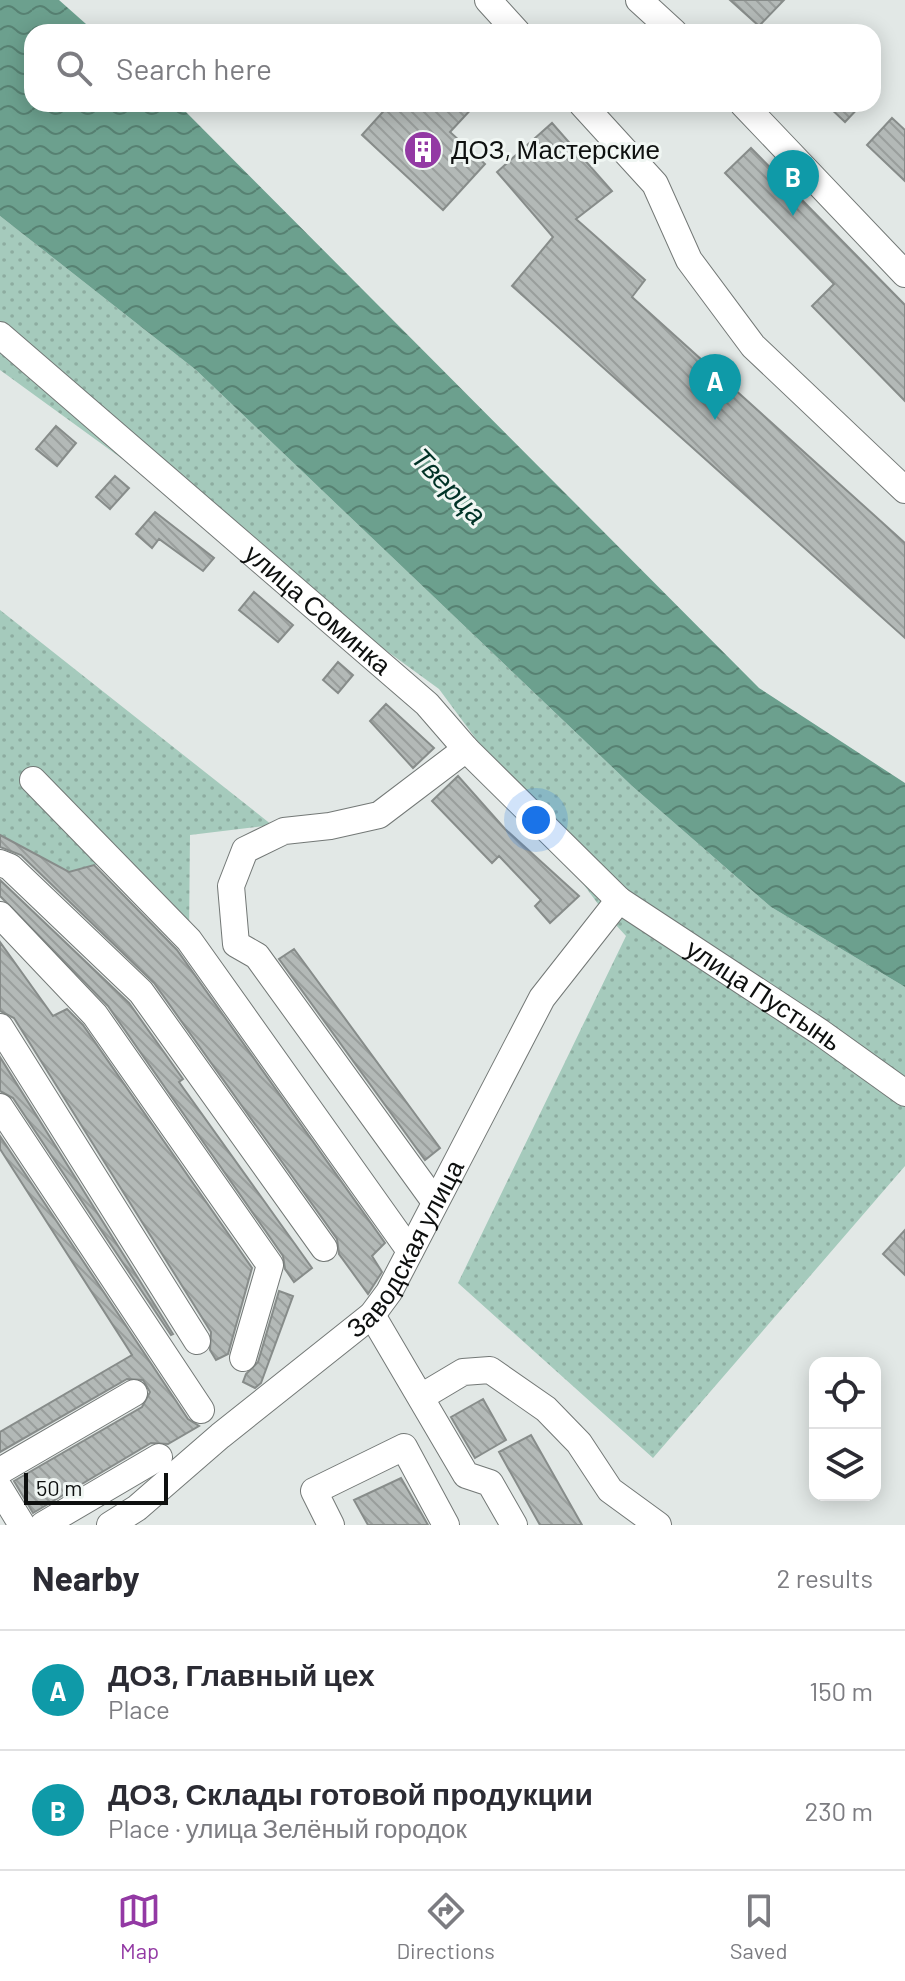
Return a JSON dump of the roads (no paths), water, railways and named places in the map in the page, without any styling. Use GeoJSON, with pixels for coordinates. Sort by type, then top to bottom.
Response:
{"type":"FeatureCollection","features":[{"type":"Feature","properties":{"kind":"street"},"geometry":{"type":"LineString","coordinates":[[488,0],[510,24]]}},
{"type":"Feature","properties":{"kind":"street"},"geometry":{"type":"LineString","coordinates":[[639,0],[665,24]]}},
{"type":"Feature","properties":{"kind":"street"},"geometry":{"type":"LineString","coordinates":[[589,112],[655,184],[689,260],[753,346],[905,490]]}},
{"type":"Feature","properties":{"kind":"street"},"geometry":{"type":"LineString","coordinates":[[751,112],[905,274]]}},
{"type":"Feature","properties":{"kind":"street","name":"улица Соминка"},"geometry":{"type":"LineString","coordinates":[[0,335],[416,694],[466,749],[619,900]]}},
{"type":"Feature","properties":{"kind":"street"},"geometry":{"type":"LineString","coordinates":[[435,1202],[257,956],[236,944],[231,886],[245,850],[284,831],[330,826],[379,815],[466,749]]}},
{"type":"Feature","properties":{"kind":"street"},"geometry":{"type":"LineString","coordinates":[[33,780],[189,940],[410,1251]]}},
{"type":"Feature","properties":{"kind":"street"},"geometry":{"type":"LineString","coordinates":[[0,863],[10,867],[141,992],[324,1248]]}},
{"type":"Feature","properties":{"kind":"street","name":"улица Пустынь"},"geometry":{"type":"LineString","coordinates":[[619,900],[820,1032],[905,1093]]}},
{"type":"Feature","properties":{"kind":"street","name":"Заводская улица"},"geometry":{"type":"LineString","coordinates":[[110,1525],[137,1508],[220,1436],[372,1315],[389,1292],[542,998],[619,900]]}},
{"type":"Feature","properties":{"kind":"street"},"geometry":{"type":"LineString","coordinates":[[0,915],[95,1015],[270,1265],[243,1358]]}},
{"type":"Feature","properties":{"kind":"street"},"geometry":{"type":"LineString","coordinates":[[0,1027],[197,1341]]}},
{"type":"Feature","properties":{"kind":"street"},"geometry":{"type":"LineString","coordinates":[[0,1107],[201,1410]]}},
{"type":"Feature","properties":{"kind":"street"},"geometry":{"type":"LineString","coordinates":[[372,1315],[466,1475],[490,1483],[514,1525]]}},
{"type":"Feature","properties":{"kind":"street"},"geometry":{"type":"LineString","coordinates":[[421,1397],[463,1372],[490,1370],[546,1409],[579,1443],[632,1525]]}},
{"type":"Feature","properties":{"kind":"street"},"geometry":{"type":"LineString","coordinates":[[0,1471],[134,1393]]}},
{"type":"Feature","properties":{"kind":"street"},"geometry":{"type":"LineString","coordinates":[[331,1525],[314,1491],[404,1447],[446,1525]]}},
{"type":"Feature","properties":{"kind":"street"},"geometry":{"type":"LineString","coordinates":[[43,1525],[159,1457]]}},
{"type":"Feature","properties":{"kind":"street"},"geometry":{"type":"LineString","coordinates":[[0,1489],[22,1525]]}},
{"type":"Feature","properties":{"kind":"street"},"geometry":{"type":"LineString","coordinates":[[610,1490],[658,1525]]}},
{"type":"Feature","properties":{"kind":"water","name":"Тверца"},"geometry":{"type":"Polygon","coordinates":[[[0,0],[59,0],[86,24],[24,24],[24,112],[186,112],[759,688],[905,783],[905,987],[771,907],[632,786],[196,370],[0,216],[0,0]]]}},
{"type":"Feature","properties":{"kind":"place","name":"ДОЗ, Мастерские"},"geometry":{"type":"Point","coordinates":[423,150]}},
{"type":"Feature","properties":{"kind":"place","name":"ДОЗ, Склады готовой продукции"},"geometry":{"type":"Point","coordinates":[793,216]}},
{"type":"Feature","properties":{"kind":"place","name":"ДОЗ, Главный цех"},"geometry":{"type":"Point","coordinates":[715,420]}}]}
